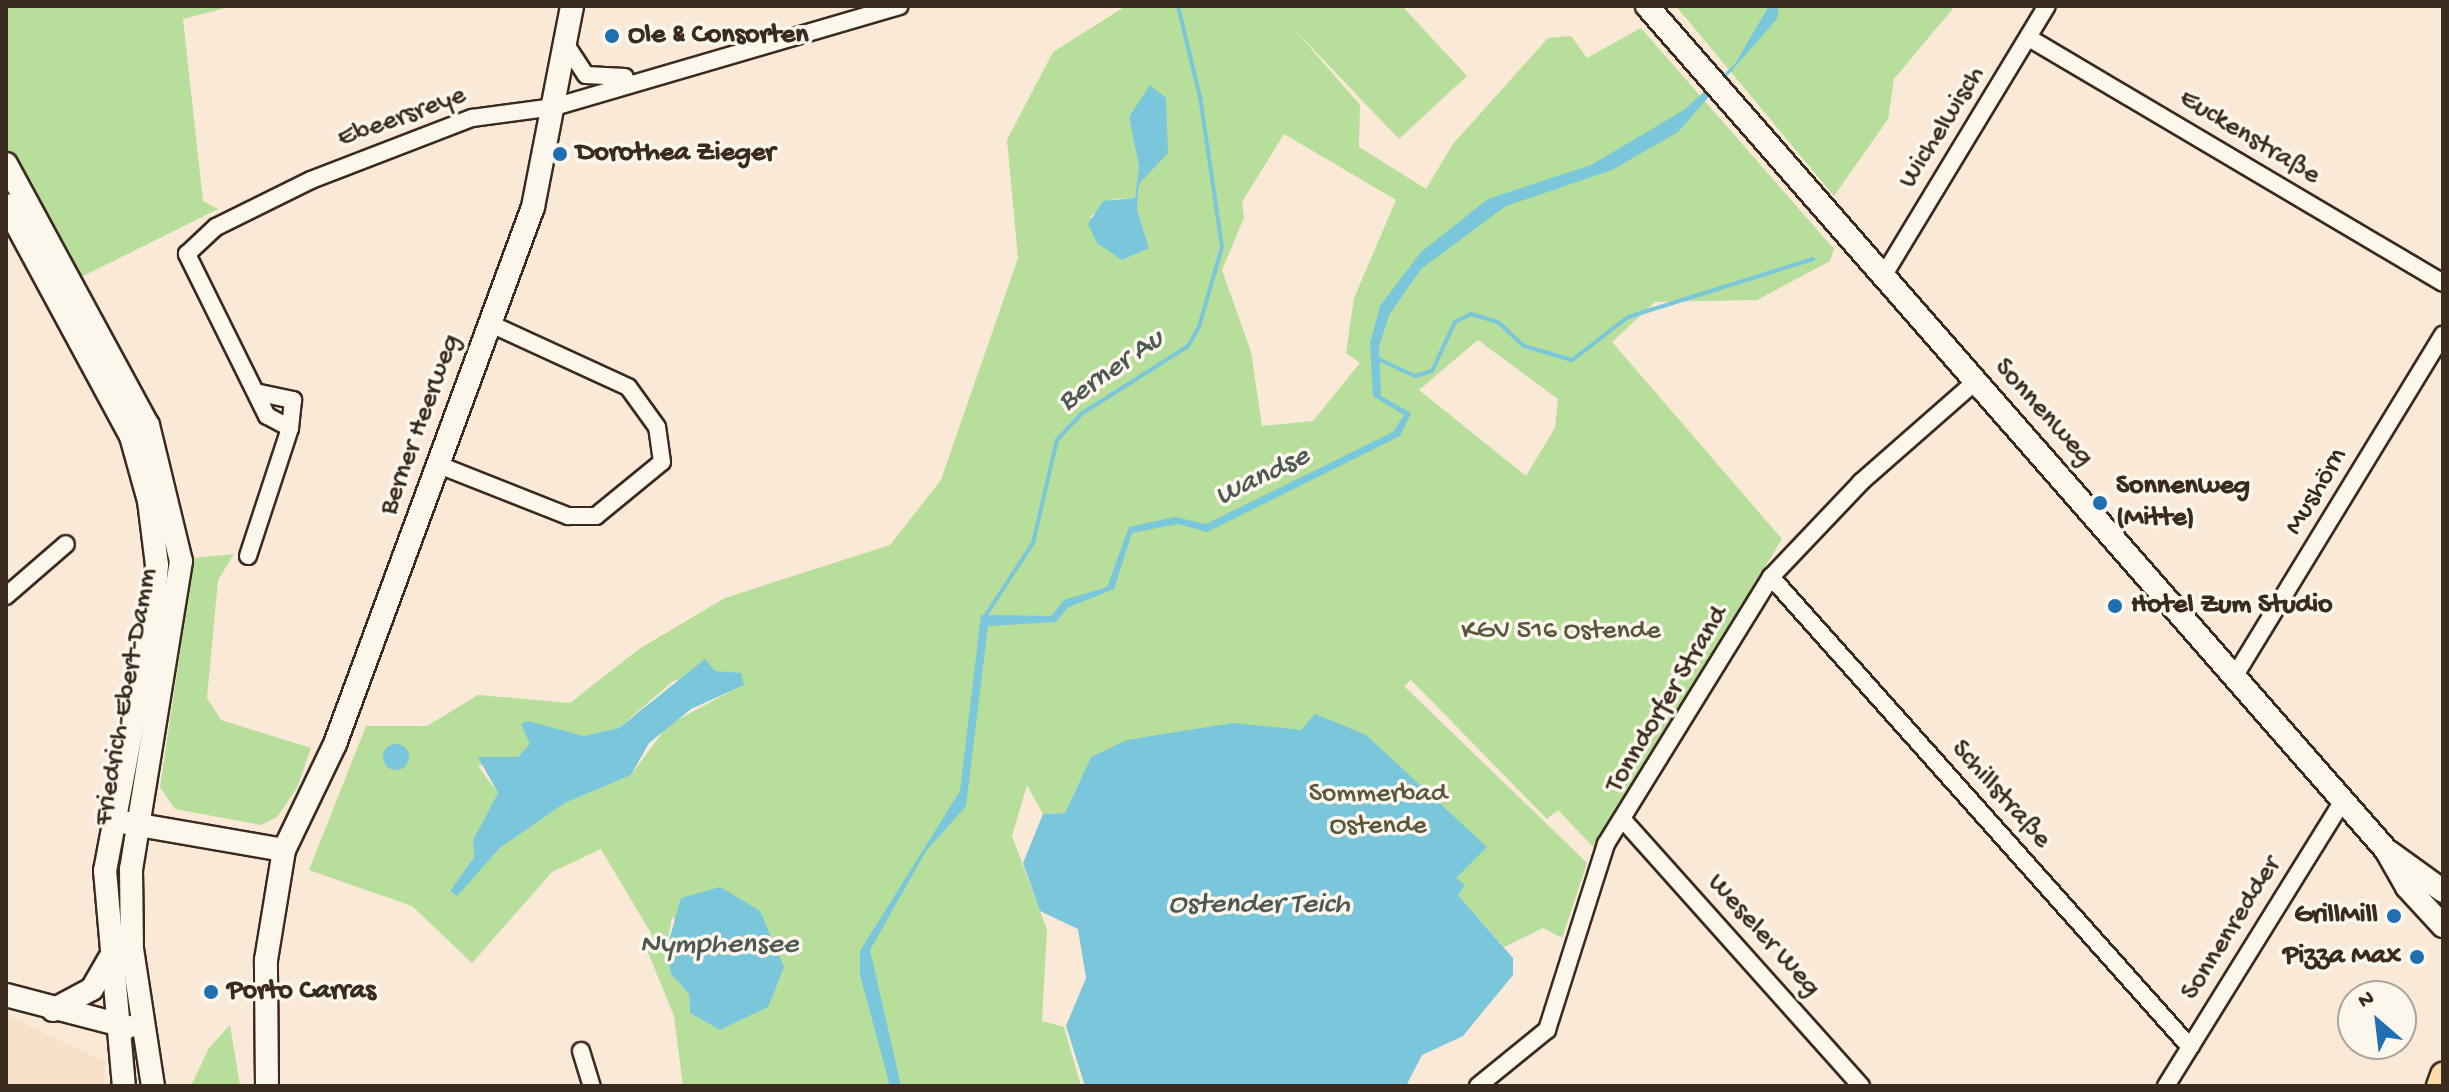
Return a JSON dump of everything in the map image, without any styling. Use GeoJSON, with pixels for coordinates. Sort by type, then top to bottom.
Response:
{"type":"FeatureCollection","features":[{"type":"Feature","properties":{"kind":"main road"},"geometry":{"type":"LineString","coordinates":[[2439,1086],[2443,1075]]}},
{"type":"Feature","properties":{"kind":"street","name":"Berner Heerweg"},"geometry":{"type":"LineString","coordinates":[[267,1086],[266,960],[284,850],[335,744],[533,207],[572,6]]}},
{"type":"Feature","properties":{"kind":"street","name":"Ebeersreye"},"geometry":{"type":"LineString","coordinates":[[260,393],[187,254],[192,243],[392,146],[472,118],[554,107],[642,78],[900,6]]}},
{"type":"Feature","properties":{"kind":"street","name":"Sonnenweg"},"geometry":{"type":"LineString","coordinates":[[1630,6],[1650,12],[2343,800],[2386,850],[2407,887],[2443,926]]}},
{"type":"Feature","properties":{"kind":"street","name":"Wichelwisch"},"geometry":{"type":"LineString","coordinates":[[1882,278],[2047,6]]}},
{"type":"Feature","properties":{"kind":"street","name":"Euckenstraße"},"geometry":{"type":"LineString","coordinates":[[2029,38],[2443,283]]}},
{"type":"Feature","properties":{"kind":"street","name":"Ebeersreye"},"geometry":{"type":"LineString","coordinates":[[565,43],[586,75],[642,78]]}},
{"type":"Feature","properties":{"kind":"street","name":"Friedrich-Ebert-Damm"},"geometry":{"type":"LineString","coordinates":[[6,164],[148,425],[181,561],[135,823],[132,949],[153,1086]]}},
{"type":"Feature","properties":{"kind":"street","name":"Friedrich-Ebert-Damm"},"geometry":{"type":"LineString","coordinates":[[6,205],[131,436],[149,501],[157,565],[153,617],[109,821],[109,959],[124,1086]]}},
{"type":"Feature","properties":{"kind":"street"},"geometry":{"type":"LineString","coordinates":[[439,465],[542,509],[582,516],[625,498],[662,462],[657,427],[628,387],[600,368],[491,324]]}},
{"type":"Feature","properties":{"kind":"street","name":"Mushörn"},"geometry":{"type":"LineString","coordinates":[[2234,677],[2443,335]]}},
{"type":"Feature","properties":{"kind":"street","name":"Tonndorfer Strand"},"geometry":{"type":"LineString","coordinates":[[1478,1086],[1547,1030],[1596,865],[1625,822],[1771,577],[1861,482],[1975,382]]}},
{"type":"Feature","properties":{"kind":"street"},"geometry":{"type":"LineString","coordinates":[[248,556],[290,428],[293,400],[260,393],[267,416],[290,428]]}},
{"type":"Feature","properties":{"kind":"street"},"geometry":{"type":"LineString","coordinates":[[6,596],[66,544]]}},
{"type":"Feature","properties":{"kind":"street","name":"Schillstraße"},"geometry":{"type":"LineString","coordinates":[[1771,577],[2190,1047]]}},
{"type":"Feature","properties":{"kind":"street","name":"Sonnenredder"},"geometry":{"type":"LineString","coordinates":[[2166,1086],[2343,800]]}},
{"type":"Feature","properties":{"kind":"street"},"geometry":{"type":"LineString","coordinates":[[109,821],[284,850]]}},
{"type":"Feature","properties":{"kind":"street","name":"Weseler Weg"},"geometry":{"type":"LineString","coordinates":[[1625,822],[1861,1086]]}},
{"type":"Feature","properties":{"kind":"street","name":"Sonnenweg"},"geometry":{"type":"LineString","coordinates":[[2386,850],[2443,891]]}},
{"type":"Feature","properties":{"kind":"street"},"geometry":{"type":"LineString","coordinates":[[53,1010],[92,989],[109,959]]}},
{"type":"Feature","properties":{"kind":"street"},"geometry":{"type":"LineString","coordinates":[[6,995],[53,1010],[146,1031]]}},
{"type":"Feature","properties":{"kind":"street"},"geometry":{"type":"LineString","coordinates":[[581,1051],[592,1086]]}},
{"type":"Feature","properties":{"kind":"shaded area"},"geometry":{"type":"Polygon","coordinates":[[[6,1015],[105,1062],[104,1086],[6,1086],[6,1015]]]}},
{"type":"Feature","properties":{"kind":"green space"},"geometry":{"type":"Polygon","coordinates":[[[6,6],[233,6],[183,19],[203,201],[218,209],[79,278],[6,147],[6,6]]]}},
{"type":"Feature","properties":{"kind":"green space"},"geometry":{"type":"Polygon","coordinates":[[[1126,6],[1402,6],[1467,76],[1399,139],[1294,29],[1360,105],[1359,147],[1426,189],[1453,144],[1548,38],[1571,36],[1587,58],[1641,28],[1834,249],[1830,261],[1757,300],[1655,302],[1612,342],[1782,539],[1594,848],[1558,810],[1547,819],[1411,680],[1404,686],[1587,863],[1562,938],[1543,928],[1504,947],[1458,895],[1091,757],[1065,813],[1043,814],[1027,785],[1012,836],[1047,930],[1042,1021],[1064,1027],[1081,1086],[683,1086],[674,1016],[647,950],[652,935],[601,849],[552,872],[472,963],[412,906],[309,870],[366,726],[427,726],[478,695],[570,703],[639,649],[725,598],[890,545],[941,480],[1018,258],[1007,140],[1053,52],[1126,6]],[[1129,117],[1139,167],[1135,198],[1114,199],[1090,217],[1149,248],[1137,209],[1139,184],[1166,146],[1167,119],[1129,117]],[[1284,134],[1242,202],[1244,218],[1222,270],[1251,352],[1262,426],[1313,421],[1360,363],[1346,353],[1354,298],[1396,200],[1284,134]],[[1478,340],[1419,390],[1526,476],[1555,428],[1558,399],[1478,340]],[[715,671],[673,681],[619,728],[583,736],[521,724],[531,744],[518,757],[478,766],[498,793],[473,840],[474,857],[450,891],[457,895],[500,848],[565,803],[631,775],[668,725],[735,689],[715,671]],[[672,917],[666,951],[671,974],[689,994],[690,1013],[720,1030],[768,1007],[672,917]]]}},
{"type":"Feature","properties":{"kind":"green space"},"geometry":{"type":"Polygon","coordinates":[[[1676,6],[1955,6],[1894,79],[1888,119],[1834,196],[1676,6]]]}},
{"type":"Feature","properties":{"kind":"green space"},"geometry":{"type":"Polygon","coordinates":[[[234,554],[218,580],[207,698],[221,720],[311,748],[297,788],[277,817],[261,825],[175,809],[160,787],[194,558],[234,554]]]}},
{"type":"Feature","properties":{"kind":"green space"},"geometry":{"type":"Polygon","coordinates":[[[230,1025],[240,1086],[191,1086],[209,1048],[230,1025]]]}},
{"type":"Feature","properties":{"kind":"water"},"geometry":{"type":"Polygon","coordinates":[[[1769,6],[1779,6],[1777,19],[1678,132],[1612,170],[1506,206],[1421,269],[1389,315],[1379,347],[1381,396],[1411,413],[1400,436],[1207,532],[1178,524],[1132,533],[1114,589],[1067,608],[1056,622],[988,626],[966,806],[926,851],[870,950],[901,1086],[890,1086],[860,975],[860,951],[960,791],[981,615],[1051,616],[1064,600],[1107,587],[1129,527],[1175,517],[1206,524],[1393,432],[1404,415],[1373,396],[1370,343],[1380,306],[1421,252],[1488,199],[1591,165],[1684,110],[1735,64],[1769,6]]]}},
{"type":"Feature","properties":{"kind":"water"},"geometry":{"type":"Polygon","coordinates":[[[1150,85],[1166,98],[1168,153],[1139,184],[1137,209],[1149,248],[1122,260],[1097,243],[1088,224],[1103,201],[1135,198],[1139,167],[1129,117],[1150,85]]]}},
{"type":"Feature","properties":{"kind":"water"},"geometry":{"type":"Polygon","coordinates":[[[705,659],[715,671],[741,673],[744,685],[691,709],[649,743],[631,775],[565,803],[500,848],[457,896],[450,891],[474,857],[473,840],[498,793],[478,757],[518,757],[530,744],[521,724],[528,721],[583,736],[619,728],[705,659]]]}},
{"type":"Feature","properties":{"kind":"water","name":"Ostender Teich"},"geometry":{"type":"Polygon","coordinates":[[[1315,714],[1366,735],[1487,847],[1456,878],[1465,885],[1458,895],[1513,958],[1513,975],[1463,1036],[1422,1055],[1406,1086],[1085,1086],[1066,1026],[1086,978],[1078,929],[1040,911],[1023,863],[1043,814],[1065,813],[1091,757],[1127,740],[1233,723],[1301,730],[1315,714]]]}},
{"type":"Feature","properties":{"kind":"water"},"geometry":{"type":"Polygon","coordinates":[[[396,744],[405,748],[409,757],[405,766],[396,770],[387,766],[383,757],[387,748],[396,744]]]}},
{"type":"Feature","properties":{"kind":"water","name":"Nymphensee"},"geometry":{"type":"Polygon","coordinates":[[[720,887],[760,911],[784,967],[768,1007],[720,1030],[690,1013],[689,994],[671,974],[666,951],[681,898],[720,887]]]}},
{"type":"Feature","properties":{"kind":"waterway","name":"Berner Au"},"geometry":{"type":"LineString","coordinates":[[986,615],[1033,543],[1057,440],[1081,414],[1188,346],[1199,327],[1222,247],[1200,97],[1178,6]]}},
{"type":"Feature","properties":{"kind":"waterway"},"geometry":{"type":"LineString","coordinates":[[1374,357],[1415,376],[1432,371],[1455,322],[1471,314],[1498,322],[1524,346],[1572,360],[1628,317],[1813,259]]}},
{"type":"Feature","properties":{"kind":"place","name":"Ole & Consorten"},"geometry":{"type":"Point","coordinates":[612,36]}},
{"type":"Feature","properties":{"kind":"place","name":"Dorothea Zieger"},"geometry":{"type":"Point","coordinates":[560,154]}},
{"type":"Feature","properties":{"kind":"place","name":"Sonnenweg (Mitte)"},"geometry":{"type":"Point","coordinates":[2100,503]}},
{"type":"Feature","properties":{"kind":"place","name":"Hotel Zum Studio"},"geometry":{"type":"Point","coordinates":[2115,606]}},
{"type":"Feature","properties":{"kind":"place","name":"GrillMill"},"geometry":{"type":"Point","coordinates":[2394,916]}},
{"type":"Feature","properties":{"kind":"place","name":"Pizza Max"},"geometry":{"type":"Point","coordinates":[2417,957]}},
{"type":"Feature","properties":{"kind":"place","name":"Porto Carras"},"geometry":{"type":"Point","coordinates":[211,992]}},
{"type":"Feature","properties":{"kind":"water label","name":"Wandse"},"geometry":{"type":"Point","coordinates":[1263,478]}},
{"type":"Feature","properties":{"kind":"park label","name":"KGV 516 Ostende"},"geometry":{"type":"Point","coordinates":[1561,632]}},
{"type":"Feature","properties":{"kind":"park label","name":"Sommerbad Ostende"},"geometry":{"type":"Point","coordinates":[1378,811]}}]}
